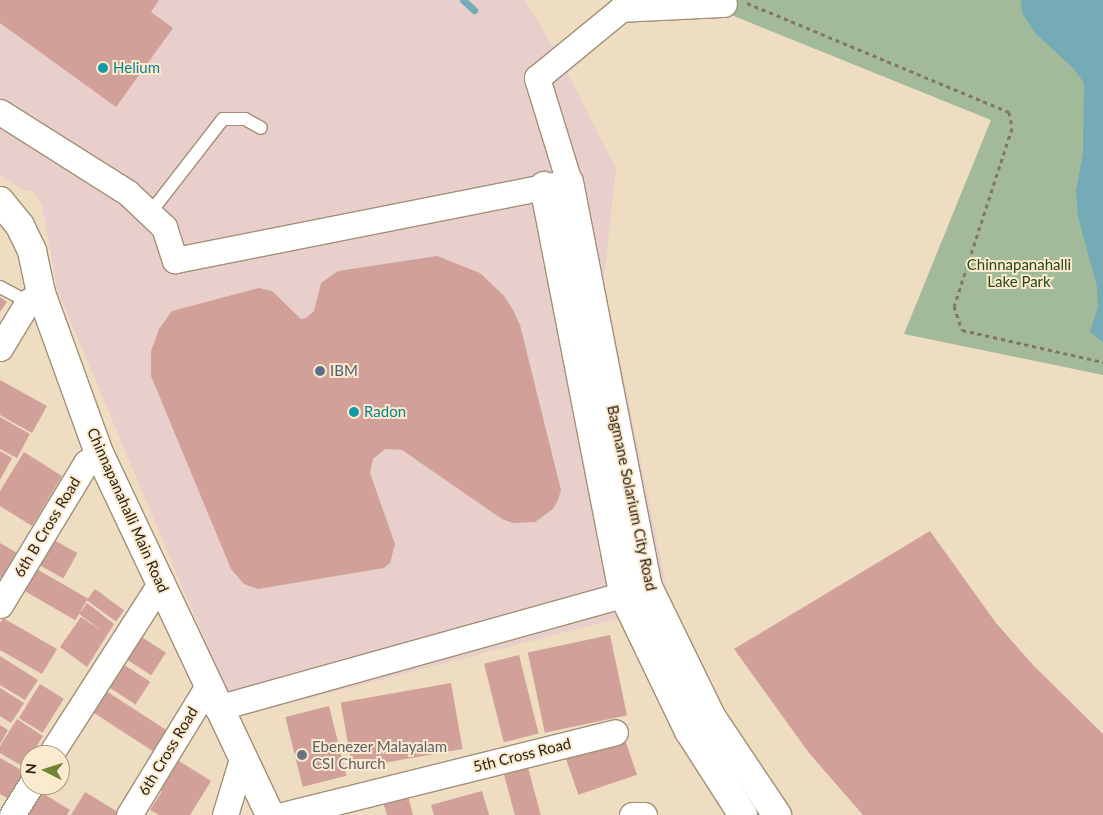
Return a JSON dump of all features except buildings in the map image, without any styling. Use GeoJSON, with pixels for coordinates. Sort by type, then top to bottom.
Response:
{"type":"FeatureCollection","features":[{"type":"Feature","properties":{"kind":"street"},"geometry":{"type":"LineString","coordinates":[[0,112],[128,193],[164,227],[175,260],[557,184],[536,78],[621,9],[733,2]]}},
{"type":"Feature","properties":{"kind":"street","name":"Bagmane Solarium City Road"},"geometry":{"type":"LineString","coordinates":[[557,184],[636,591],[689,731],[743,815]]}},
{"type":"Feature","properties":{"kind":"street","name":"Chinnapanahalli Main Road"},"geometry":{"type":"LineString","coordinates":[[0,201],[20,226],[32,251],[35,297],[99,453],[161,582],[212,697],[270,815]]}},
{"type":"Feature","properties":{"kind":"street"},"geometry":{"type":"LineString","coordinates":[[0,348],[35,297]]}},
{"type":"Feature","properties":{"kind":"street","name":"6th B Cross Road"},"geometry":{"type":"LineString","coordinates":[[0,605],[86,463],[99,453]]}},
{"type":"Feature","properties":{"kind":"street"},"geometry":{"type":"LineString","coordinates":[[56,745],[161,582]]}},
{"type":"Feature","properties":{"kind":"street"},"geometry":{"type":"LineString","coordinates":[[212,697],[636,591]]}},
{"type":"Feature","properties":{"kind":"street","name":"Bagmane Solarium City Road"},"geometry":{"type":"LineString","coordinates":[[636,591],[712,718],[777,815]]}},
{"type":"Feature","properties":{"kind":"street","name":"6th Cross Road"},"geometry":{"type":"LineString","coordinates":[[129,815],[212,697]]}},
{"type":"Feature","properties":{"kind":"street","name":"5th Cross Road"},"geometry":{"type":"LineString","coordinates":[[283,815],[615,732]]}},
{"type":"Feature","properties":{"kind":"street"},"geometry":{"type":"LineString","coordinates":[[225,815],[242,759]]}},
{"type":"Feature","properties":{"kind":"street"},"geometry":{"type":"LineString","coordinates":[[12,815],[25,795]]}},
{"type":"Feature","properties":{"kind":"street"},"geometry":{"type":"LineString","coordinates":[[632,815],[644,815]]}},
{"type":"Feature","properties":{"kind":"lane"},"geometry":{"type":"LineString","coordinates":[[150,213],[223,119],[245,119],[261,128]]}},
{"type":"Feature","properties":{"kind":"lane"},"geometry":{"type":"LineString","coordinates":[[0,287],[35,297]]}},
{"type":"Feature","properties":{"kind":"path"},"geometry":{"type":"LineString","coordinates":[[733,2],[1010,112],[1012,128],[954,306],[962,330],[1103,362]]}},
{"type":"Feature","properties":{"kind":"shaded area"},"geometry":{"type":"Polygon","coordinates":[[[0,0],[525,0],[559,56],[616,169],[604,280],[670,605],[237,717],[57,289],[42,205],[33,191],[20,189],[0,175],[0,0]]]}},
{"type":"Feature","properties":{"kind":"green space","name":"Chinnapanahalli Lake Park"},"geometry":{"type":"Polygon","coordinates":[[[718,0],[1103,0],[1103,375],[904,334],[991,120],[719,10],[718,0]]]}},
{"type":"Feature","properties":{"kind":"water"},"geometry":{"type":"Polygon","coordinates":[[[1021,0],[1103,0],[1103,342],[1090,332],[1098,307],[1097,287],[1078,217],[1076,191],[1083,152],[1084,83],[1073,68],[1035,33],[1022,13],[1021,0]]]}},
{"type":"Feature","properties":{"kind":"waterway"},"geometry":{"type":"LineString","coordinates":[[463,0],[474,10]]}},
{"type":"Feature","properties":{"kind":"place","name":"Helium"},"geometry":{"type":"Point","coordinates":[103,68]}},
{"type":"Feature","properties":{"kind":"place","name":"IBM"},"geometry":{"type":"Point","coordinates":[320,371]}},
{"type":"Feature","properties":{"kind":"place","name":"Radon"},"geometry":{"type":"Point","coordinates":[354,412]}},
{"type":"Feature","properties":{"kind":"place","name":"Ebenezer Malayalam CSI Church"},"geometry":{"type":"Point","coordinates":[302,755]}}]}
